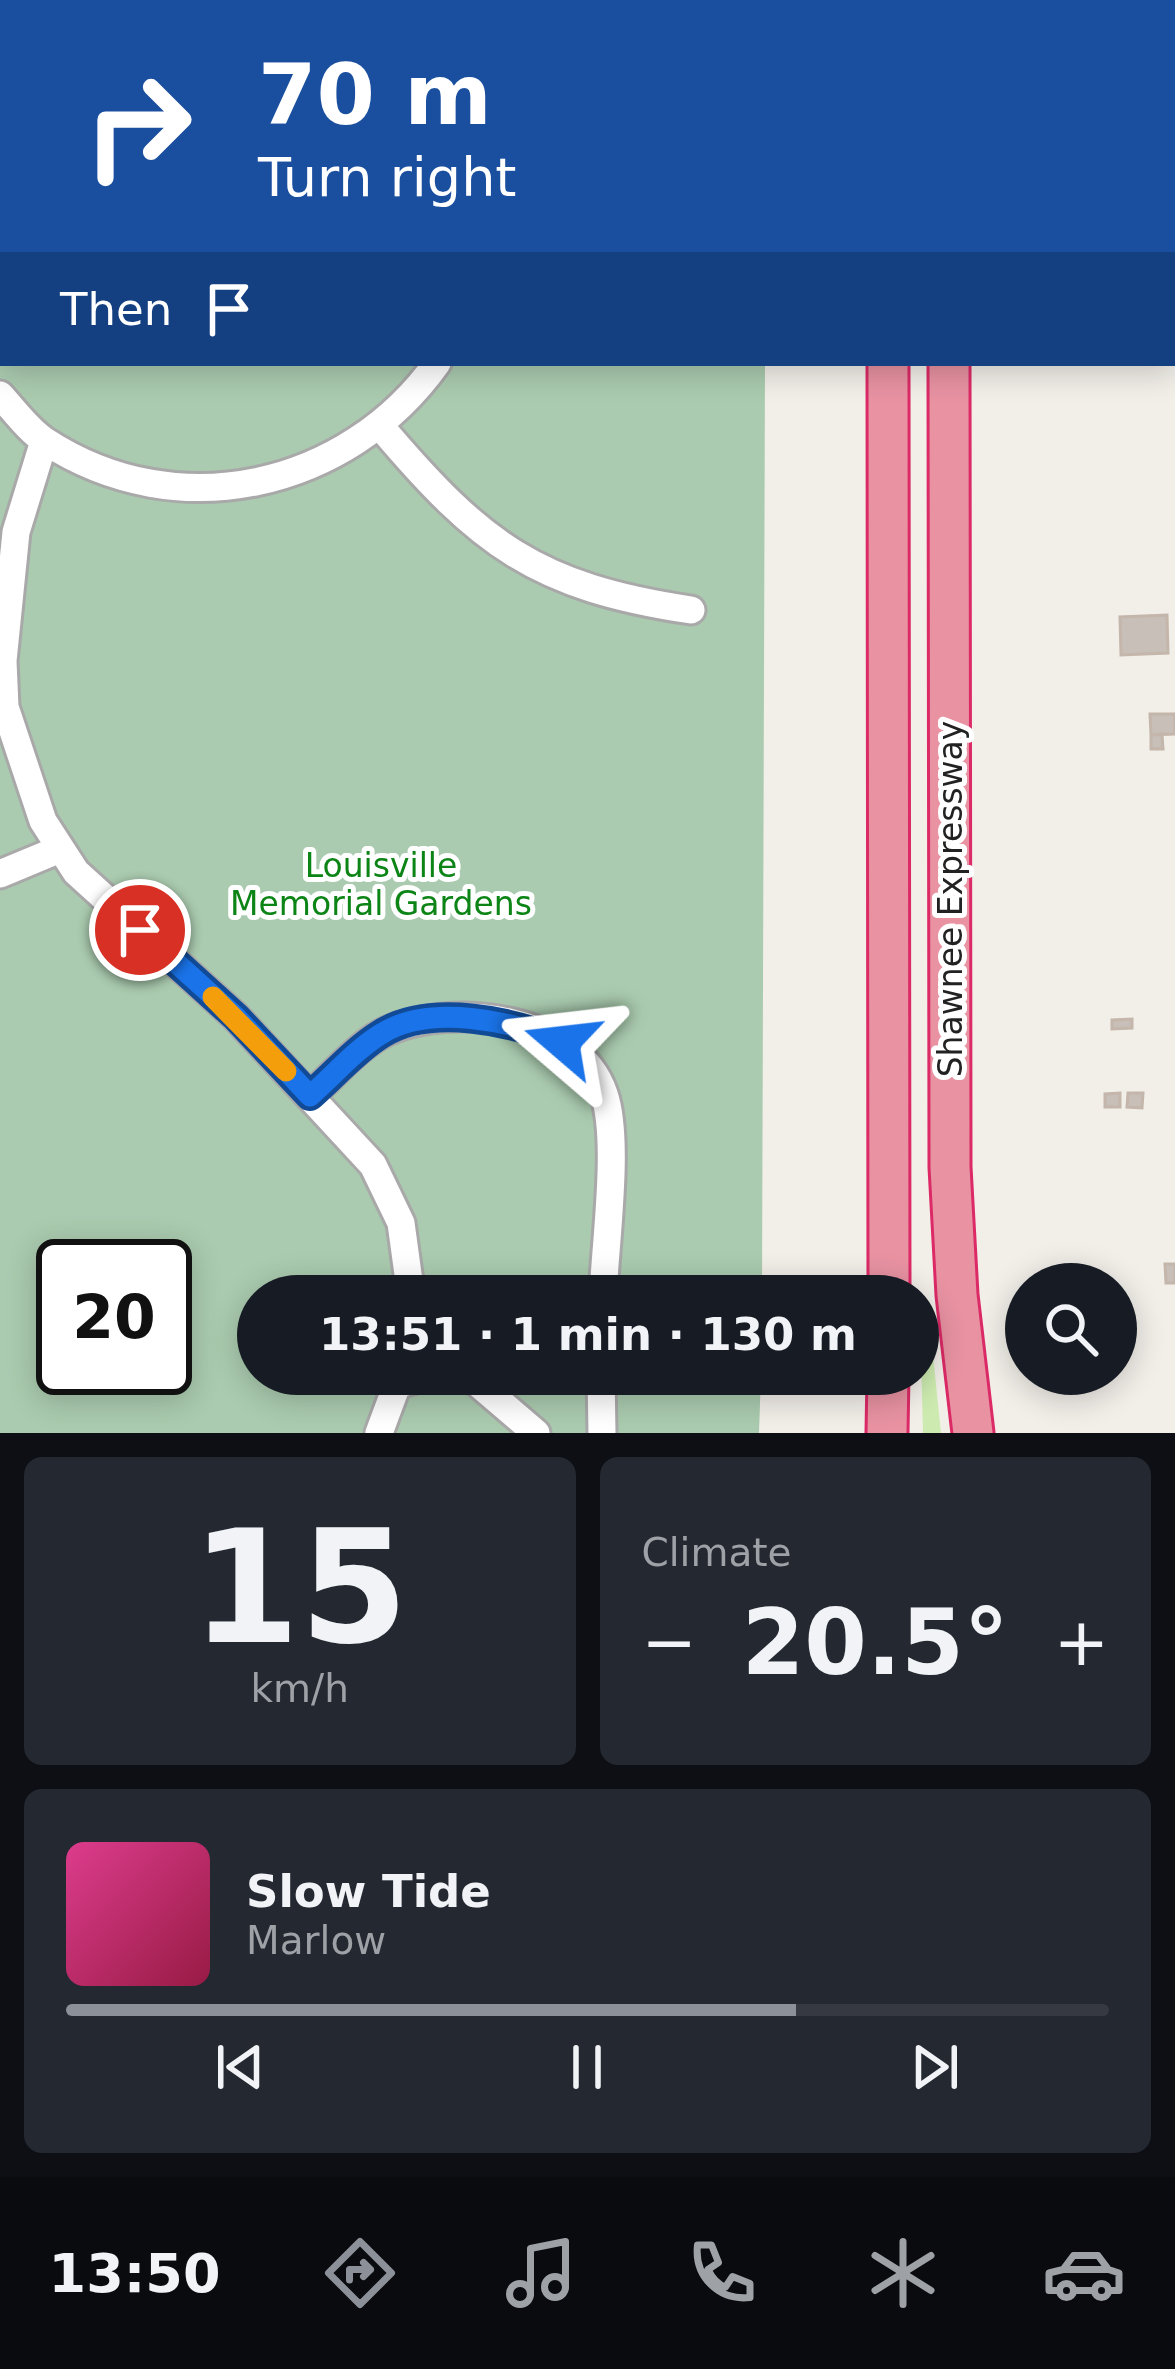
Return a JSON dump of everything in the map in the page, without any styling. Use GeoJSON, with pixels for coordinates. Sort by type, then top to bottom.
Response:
{"type":"FeatureCollection","features":[{"type":"Feature","properties":{"kind":"highway","name":"Shawnee Expressway"},"geometry":{"type":"LineString","coordinates":[[889,366],[889,1275]]}},
{"type":"Feature","properties":{"kind":"highway","name":"Shawnee Expressway"},"geometry":{"type":"LineString","coordinates":[[949,366],[950,1167],[957,1295],[973,1433]]}},
{"type":"Feature","properties":{"kind":"lane"},"geometry":{"type":"LineString","coordinates":[[0,395],[44,441],[146,481],[255,484],[306,470],[381,427],[412,398],[435,366]]}},
{"type":"Feature","properties":{"kind":"lane"},"geometry":{"type":"LineString","coordinates":[[381,427],[435,491],[524,563],[574,586],[691,610]]}},
{"type":"Feature","properties":{"kind":"lane"},"geometry":{"type":"LineString","coordinates":[[44,441],[16,532],[5,597],[4,706],[20,764],[60,849],[76,872],[236,1017],[353,1141],[387,1188],[401,1223],[408,1275]]}},
{"type":"Feature","properties":{"kind":"lane"},"geometry":{"type":"LineString","coordinates":[[0,874],[60,849]]}},
{"type":"Feature","properties":{"kind":"lane"},"geometry":{"type":"LineString","coordinates":[[310,1096],[382,1034],[410,1023],[487,1022],[526,1027],[562,1042],[591,1068],[610,1119],[604,1275]]}},
{"type":"Feature","properties":{"kind":"lane"},"geometry":{"type":"LineString","coordinates":[[380,1433],[394,1395]]}},
{"type":"Feature","properties":{"kind":"lane"},"geometry":{"type":"LineString","coordinates":[[492,1395],[536,1433]]}},
{"type":"Feature","properties":{"kind":"lane"},"geometry":{"type":"LineString","coordinates":[[594,1430],[598,1395]]}},
{"type":"Feature","properties":{"kind":"green space","name":"Louisville Memorial Gardens"},"geometry":{"type":"Polygon","coordinates":[[[0,366],[765,366],[762,1275],[237,1275],[237,1395],[760,1395],[759,1433],[0,1433],[0,366]]]}},
{"type":"Feature","properties":{"kind":"green space"},"geometry":{"type":"Polygon","coordinates":[[[922,1395],[937,1395],[941,1433],[923,1433],[922,1395]]]}},
{"type":"Feature","properties":{"kind":"building"},"geometry":{"type":"Polygon","coordinates":[[[1167,615],[1168,653],[1121,655],[1120,617],[1167,615]]]}},
{"type":"Feature","properties":{"kind":"building"},"geometry":{"type":"Polygon","coordinates":[[[1150,714],[1175,714],[1175,734],[1151,735],[1150,714]]]}},
{"type":"Feature","properties":{"kind":"building"},"geometry":{"type":"Polygon","coordinates":[[[1162,734],[1163,749],[1151,749],[1151,735],[1162,734]]]}},
{"type":"Feature","properties":{"kind":"building"},"geometry":{"type":"Polygon","coordinates":[[[1132,1019],[1132,1028],[1112,1029],[1112,1020],[1132,1019]]]}},
{"type":"Feature","properties":{"kind":"building"},"geometry":{"type":"Polygon","coordinates":[[[1120,1093],[1120,1107],[1105,1107],[1105,1094],[1120,1093]]]}},
{"type":"Feature","properties":{"kind":"building"},"geometry":{"type":"Polygon","coordinates":[[[1128,1093],[1143,1093],[1142,1108],[1127,1107],[1128,1093]]]}},
{"type":"Feature","properties":{"kind":"building"},"geometry":{"type":"Polygon","coordinates":[[[1165,1264],[1175,1264],[1175,1283],[1166,1283],[1165,1264]]]}},
{"type":"Feature","properties":{"kind":"slow traffic"},"geometry":{"type":"LineString","coordinates":[[213,997],[286,1071]]}},
{"type":"Feature","properties":{"kind":"route"},"geometry":{"type":"LineString","coordinates":[[140,930],[236,1017],[310,1096],[382,1034],[410,1023],[467,1019],[526,1027],[562,1042]]}}]}
